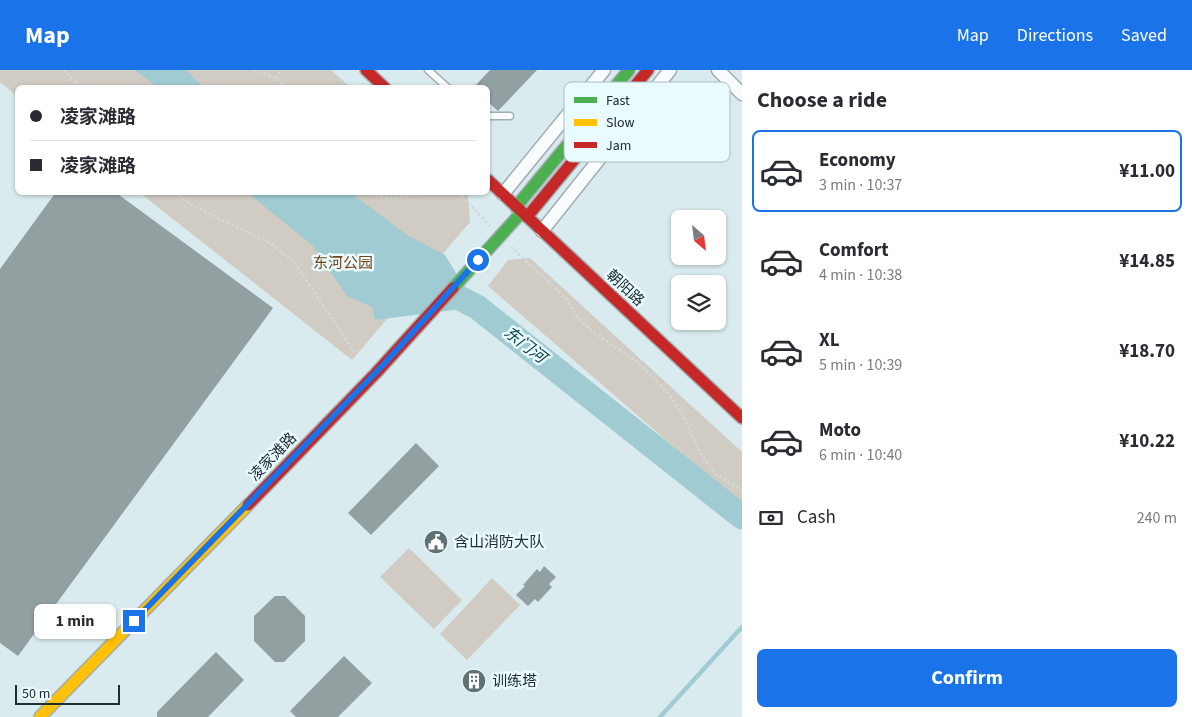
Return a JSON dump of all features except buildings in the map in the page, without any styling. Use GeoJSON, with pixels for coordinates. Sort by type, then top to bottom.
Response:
{"type":"FeatureCollection","features":[{"type":"Feature","properties":{"kind":"main road"},"geometry":{"type":"LineString","coordinates":[[366,70],[382,85]]}},
{"type":"Feature","properties":{"kind":"main road","name":"凌家滩路"},"geometry":{"type":"LineString","coordinates":[[620,82],[629,70]]}},
{"type":"Feature","properties":{"kind":"main road","name":"凌家滩路"},"geometry":{"type":"LineString","coordinates":[[637,82],[648,70]]}},
{"type":"Feature","properties":{"kind":"main road","name":"凌家滩路"},"geometry":{"type":"LineString","coordinates":[[522,212],[564,156]]}},
{"type":"Feature","properties":{"kind":"main road","name":"凌家滩路"},"geometry":{"type":"LineString","coordinates":[[40,717],[392,356],[566,162]]}},
{"type":"Feature","properties":{"kind":"main road","name":"朝阳路"},"geometry":{"type":"LineString","coordinates":[[490,182],[742,418]]}},
{"type":"Feature","properties":{"kind":"street"},"geometry":{"type":"LineString","coordinates":[[594,82],[604,70]]}},
{"type":"Feature","properties":{"kind":"street"},"geometry":{"type":"LineString","coordinates":[[660,82],[670,70]]}},
{"type":"Feature","properties":{"kind":"street"},"geometry":{"type":"LineString","coordinates":[[718,70],[742,94]]}},
{"type":"Feature","properties":{"kind":"street"},"geometry":{"type":"LineString","coordinates":[[503,194],[564,119]]}},
{"type":"Feature","properties":{"kind":"street"},"geometry":{"type":"LineString","coordinates":[[542,231],[597,162]]}},
{"type":"Feature","properties":{"kind":"lane"},"geometry":{"type":"LineString","coordinates":[[428,70],[445,85]]}},
{"type":"Feature","properties":{"kind":"lane"},"geometry":{"type":"LineString","coordinates":[[490,116],[510,116]]}},
{"type":"Feature","properties":{"kind":"path"},"geometry":{"type":"LineString","coordinates":[[64,70],[78,85]]}},
{"type":"Feature","properties":{"kind":"path"},"geometry":{"type":"LineString","coordinates":[[254,70],[276,78],[284,85]]}},
{"type":"Feature","properties":{"kind":"path"},"geometry":{"type":"LineString","coordinates":[[276,78],[281,70]]}},
{"type":"Feature","properties":{"kind":"path"},"geometry":{"type":"LineString","coordinates":[[179,195],[193,206],[270,243],[295,263],[355,352]]}},
{"type":"Feature","properties":{"kind":"path"},"geometry":{"type":"LineString","coordinates":[[376,195],[385,198],[412,195]]}},
{"type":"Feature","properties":{"kind":"path"},"geometry":{"type":"LineString","coordinates":[[461,195],[500,237],[566,298],[576,316],[593,332],[638,362],[668,393],[681,412],[702,456],[714,473],[742,490]]}},
{"type":"Feature","properties":{"kind":"green space"},"geometry":{"type":"Polygon","coordinates":[[[0,70],[331,70],[348,85],[15,85],[15,94],[0,82],[0,70]]]}},
{"type":"Feature","properties":{"kind":"green space","name":"东河公园"},"geometry":{"type":"Polygon","coordinates":[[[143,195],[468,195],[470,222],[352,360],[143,195]]]}},
{"type":"Feature","properties":{"kind":"green space"},"geometry":{"type":"Polygon","coordinates":[[[530,258],[742,452],[742,506],[488,286],[508,260],[530,258]]]}},
{"type":"Feature","properties":{"kind":"green space"},"geometry":{"type":"Polygon","coordinates":[[[409,548],[462,600],[434,629],[380,577],[409,548]]]}},
{"type":"Feature","properties":{"kind":"green space"},"geometry":{"type":"Polygon","coordinates":[[[492,578],[520,605],[467,660],[440,634],[492,578]]]}},
{"type":"Feature","properties":{"kind":"water"},"geometry":{"type":"Polygon","coordinates":[[[135,70],[186,70],[201,85],[154,85],[135,70]]]}},
{"type":"Feature","properties":{"kind":"water"},"geometry":{"type":"Polygon","coordinates":[[[250,195],[354,195],[407,235],[445,255],[477,307],[375,320],[372,307],[347,296],[312,245],[250,195]]]}},
{"type":"Feature","properties":{"kind":"waterway","name":"东门河"},"geometry":{"type":"LineString","coordinates":[[446,291],[477,307],[742,517]]}},
{"type":"Feature","properties":{"kind":"waterway"},"geometry":{"type":"LineString","coordinates":[[660,717],[742,627]]}},
{"type":"Feature","properties":{"kind":"traffic: fast"},"geometry":{"type":"LineString","coordinates":[[619,82],[629,70]]}},
{"type":"Feature","properties":{"kind":"traffic: fast"},"geometry":{"type":"LineString","coordinates":[[516,207],[564,149]]}},
{"type":"Feature","properties":{"kind":"traffic: fast"},"geometry":{"type":"LineString","coordinates":[[453,288],[522,212]]}},
{"type":"Feature","properties":{"kind":"traffic: slow"},"geometry":{"type":"LineString","coordinates":[[40,717],[248,505]]}},
{"type":"Feature","properties":{"kind":"traffic: jam"},"geometry":{"type":"LineString","coordinates":[[366,70],[382,85]]}},
{"type":"Feature","properties":{"kind":"traffic: jam"},"geometry":{"type":"LineString","coordinates":[[638,82],[648,70]]}},
{"type":"Feature","properties":{"kind":"traffic: jam"},"geometry":{"type":"LineString","coordinates":[[527,217],[572,162]]}},
{"type":"Feature","properties":{"kind":"traffic: jam"},"geometry":{"type":"LineString","coordinates":[[490,182],[742,418]]}},
{"type":"Feature","properties":{"kind":"traffic: jam"},"geometry":{"type":"LineString","coordinates":[[248,505],[376,373],[453,288]]}},
{"type":"Feature","properties":{"kind":"place","name":"含山消防大队"},"geometry":{"type":"Point","coordinates":[436,542]}},
{"type":"Feature","properties":{"kind":"place","name":"训练塔"},"geometry":{"type":"Point","coordinates":[474,681]}},
{"type":"Feature","properties":{"kind":"route"},"geometry":{"type":"LineString","coordinates":[[134,621],[384,364],[478,260]]}}]}
